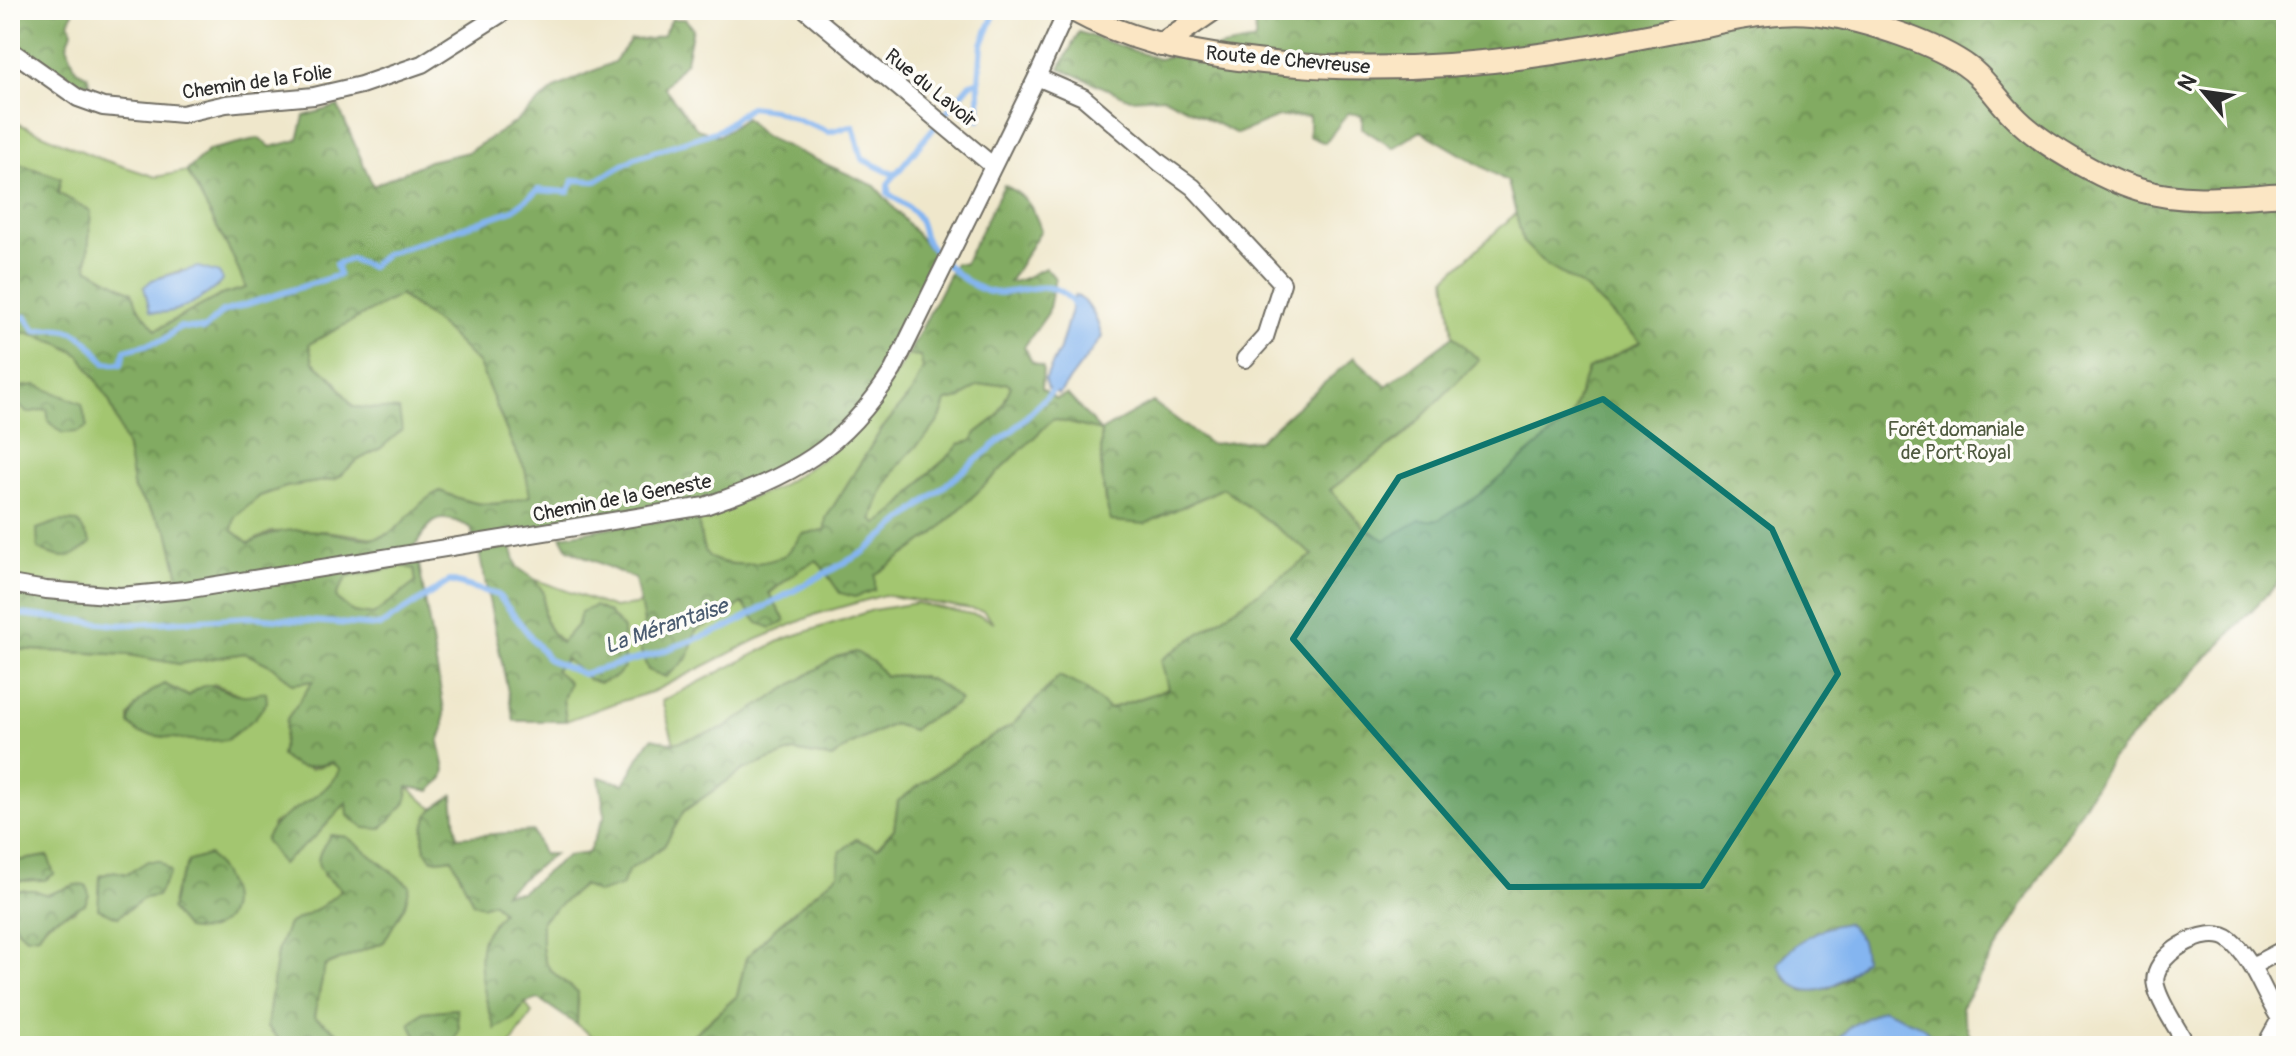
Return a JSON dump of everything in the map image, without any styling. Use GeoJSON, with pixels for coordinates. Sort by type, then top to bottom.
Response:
{"type":"FeatureCollection","features":[{"type":"Feature","properties":{"kind":"main road","name":"Route de Chevreuse"},"geometry":{"type":"LineString","coordinates":[[1073,10],[1092,21],[1161,45],[1266,62],[1352,68],[1436,67],[1510,61],[1758,15],[1812,13],[1859,22],[1913,39],[1964,64],[1988,85],[2014,117],[2045,142],[2137,189],[2181,199],[2286,194]]}},
{"type":"Feature","properties":{"kind":"main road"},"geometry":{"type":"LineString","coordinates":[[1161,45],[1212,10]]}},
{"type":"Feature","properties":{"kind":"street","name":"Chemin de la Folie"},"geometry":{"type":"LineString","coordinates":[[10,50],[78,98],[103,107],[182,114],[226,104],[314,96],[361,85],[422,64],[507,10]]}},
{"type":"Feature","properties":{"kind":"street","name":"Rue du Lavoir"},"geometry":{"type":"LineString","coordinates":[[806,10],[993,166]]}},
{"type":"Feature","properties":{"kind":"street","name":"Chemin de la Geneste"},"geometry":{"type":"LineString","coordinates":[[10,584],[120,596],[185,590],[705,506],[765,485],[795,469],[854,424],[893,370],[1037,77],[1062,22],[1064,10]]}},
{"type":"Feature","properties":{"kind":"street"},"geometry":{"type":"LineString","coordinates":[[1037,77],[1083,97],[1193,187],[1282,283],[1265,337],[1245,359]]}},
{"type":"Feature","properties":{"kind":"street"},"geometry":{"type":"LineString","coordinates":[[2187,1046],[2155,985],[2156,968],[2166,955],[2202,936],[2217,933],[2230,940],[2252,966],[2283,1023],[2265,1046]]}},
{"type":"Feature","properties":{"kind":"street"},"geometry":{"type":"LineString","coordinates":[[2252,966],[2286,948]]}},
{"type":"Feature","properties":{"kind":"highlighted area"},"geometry":{"type":"Polygon","coordinates":[[[1603,399],[1772,529],[1838,674],[1702,886],[1509,887],[1293,639],[1399,477],[1603,399]]]}},
{"type":"Feature","properties":{"kind":"green space"},"geometry":{"type":"Polygon","coordinates":[[[10,10],[74,10],[69,21],[72,32],[67,45],[76,70],[88,76],[91,90],[79,94],[10,45],[10,10]]]}},
{"type":"Feature","properties":{"kind":"green space","name":"Forêt domaniale de Port Royal"},"geometry":{"type":"Polygon","coordinates":[[[1255,10],[2286,10],[2286,574],[2112,758],[1961,1008],[1973,1046],[1942,1046],[1922,1026],[1851,1026],[1833,1046],[681,1046],[737,996],[746,958],[776,927],[838,874],[840,852],[856,839],[877,848],[894,829],[898,801],[964,753],[1012,725],[1059,676],[1083,687],[1109,709],[1168,689],[1161,660],[1313,555],[1223,488],[1145,524],[1111,521],[1103,488],[1101,431],[1153,402],[1210,444],[1259,440],[1354,357],[1386,386],[1453,336],[1479,360],[1404,435],[1330,490],[1364,527],[1385,540],[1420,520],[1438,520],[1478,496],[1571,418],[1588,369],[1641,342],[1584,287],[1546,265],[1523,242],[1508,182],[1421,131],[1393,148],[1362,128],[1362,115],[1348,113],[1325,143],[1309,136],[1309,116],[1278,117],[1237,134],[1164,97],[1130,99],[1060,68],[1079,32],[1158,59],[1255,41],[1255,10]],[[1818,931],[1786,953],[1784,977],[1802,991],[1829,988],[1849,977],[1818,931]]]}},
{"type":"Feature","properties":{"kind":"green space"},"geometry":{"type":"Polygon","coordinates":[[[672,19],[685,19],[693,28],[686,61],[664,87],[697,129],[719,136],[745,118],[763,136],[875,186],[941,262],[875,391],[813,453],[726,495],[474,539],[471,528],[451,519],[436,520],[414,549],[181,585],[168,531],[134,490],[127,448],[109,400],[80,355],[29,333],[10,332],[10,161],[61,178],[58,193],[91,211],[87,268],[132,292],[138,307],[156,330],[221,295],[246,288],[187,171],[209,150],[259,138],[271,147],[298,140],[304,116],[338,106],[373,186],[429,161],[468,152],[515,122],[557,87],[614,62],[631,40],[663,35],[672,19]],[[400,295],[309,344],[313,362],[334,380],[353,407],[399,410],[402,430],[336,479],[286,487],[260,496],[235,517],[232,530],[249,543],[293,530],[376,538],[393,531],[422,502],[440,491],[485,504],[506,503],[530,496],[525,469],[479,364],[440,325],[400,295]]]}},
{"type":"Feature","properties":{"kind":"green space"},"geometry":{"type":"Polygon","coordinates":[[[10,120],[98,158],[156,177],[187,171],[247,288],[221,295],[156,330],[131,292],[87,269],[91,211],[57,193],[60,178],[10,161],[10,120]],[[181,270],[153,280],[144,287],[205,293],[217,287],[181,270]]]}},
{"type":"Feature","properties":{"kind":"green space"},"geometry":{"type":"Polygon","coordinates":[[[1004,185],[1028,203],[1041,230],[1009,282],[1046,268],[1055,278],[1048,313],[1024,347],[1032,362],[1043,367],[1042,388],[1056,399],[1067,394],[1101,431],[1053,419],[934,534],[875,575],[875,590],[855,597],[840,593],[817,560],[769,593],[785,621],[771,628],[758,623],[742,603],[724,617],[696,630],[688,658],[666,677],[648,670],[640,649],[644,622],[635,579],[568,549],[561,536],[698,517],[707,554],[722,562],[745,564],[779,558],[802,534],[825,530],[826,518],[881,430],[912,392],[923,368],[920,356],[908,355],[955,263],[964,264],[1004,185]],[[1006,383],[977,386],[961,398],[946,401],[935,426],[889,479],[872,520],[877,524],[891,514],[959,444],[972,441],[976,433],[998,416],[1011,386],[1006,383]]]}},
{"type":"Feature","properties":{"kind":"green space"},"geometry":{"type":"Polygon","coordinates":[[[1516,213],[1523,242],[1546,265],[1584,287],[1641,342],[1588,369],[1571,418],[1478,496],[1438,520],[1420,520],[1385,540],[1364,527],[1330,490],[1404,435],[1478,360],[1453,336],[1446,278],[1516,213]]]}},
{"type":"Feature","properties":{"kind":"green space"},"geometry":{"type":"Polygon","coordinates":[[[399,295],[440,325],[479,364],[525,469],[531,496],[506,503],[485,504],[440,491],[395,531],[376,538],[325,531],[271,532],[249,543],[232,530],[235,516],[260,496],[286,487],[336,479],[358,460],[381,448],[399,411],[353,407],[334,380],[313,362],[308,343],[399,295]]]}},
{"type":"Feature","properties":{"kind":"green space"},"geometry":{"type":"Polygon","coordinates":[[[10,332],[29,333],[80,355],[109,400],[127,448],[134,490],[168,531],[181,585],[135,590],[10,580],[10,332]]]}},
{"type":"Feature","properties":{"kind":"green space"},"geometry":{"type":"Polygon","coordinates":[[[908,355],[920,356],[924,368],[912,392],[881,430],[826,518],[825,530],[802,534],[788,552],[769,561],[733,564],[713,559],[707,554],[698,517],[775,489],[822,459],[863,424],[908,355]]]}},
{"type":"Feature","properties":{"kind":"green space"},"geometry":{"type":"Polygon","coordinates":[[[1006,383],[1011,386],[998,416],[976,433],[972,441],[959,444],[891,514],[877,524],[872,521],[888,481],[934,427],[946,401],[961,398],[977,386],[1006,383]]]}},
{"type":"Feature","properties":{"kind":"green space"},"geometry":{"type":"Polygon","coordinates":[[[36,385],[82,404],[87,427],[78,432],[62,433],[49,422],[47,409],[27,413],[14,400],[19,387],[36,385]]]}},
{"type":"Feature","properties":{"kind":"green space"},"geometry":{"type":"Polygon","coordinates":[[[1053,419],[1101,431],[1105,503],[1184,507],[1223,488],[1314,555],[1252,598],[1168,689],[1109,709],[1083,687],[1059,677],[1012,725],[964,753],[898,801],[894,829],[877,848],[838,874],[776,927],[746,958],[737,996],[680,1046],[606,1046],[577,1025],[578,992],[546,963],[542,946],[542,920],[583,885],[620,886],[629,870],[664,846],[684,811],[743,770],[793,751],[832,758],[850,745],[894,724],[913,730],[960,700],[926,678],[885,676],[873,662],[856,652],[836,657],[722,729],[674,743],[662,701],[784,639],[873,610],[916,603],[981,616],[994,622],[983,611],[884,595],[817,614],[756,640],[652,692],[566,721],[563,700],[569,682],[554,670],[566,659],[588,679],[582,612],[578,624],[562,643],[546,621],[544,593],[534,579],[614,608],[642,604],[644,622],[640,649],[648,670],[688,658],[696,630],[724,617],[743,602],[785,620],[769,594],[800,569],[817,560],[840,593],[875,575],[934,534],[1053,419]]]}},
{"type":"Feature","properties":{"kind":"green space"},"geometry":{"type":"Polygon","coordinates":[[[60,521],[78,522],[91,543],[66,557],[38,549],[37,529],[60,521]]]}},
{"type":"Feature","properties":{"kind":"green space"},"geometry":{"type":"Polygon","coordinates":[[[510,543],[517,567],[534,579],[544,593],[546,621],[561,643],[578,624],[581,612],[595,606],[608,612],[623,629],[624,668],[616,677],[599,683],[588,679],[566,659],[555,670],[569,682],[563,700],[566,721],[514,721],[478,547],[510,543]]]}},
{"type":"Feature","properties":{"kind":"green space"},"geometry":{"type":"Polygon","coordinates":[[[418,559],[444,710],[444,728],[439,742],[445,770],[443,778],[430,791],[408,787],[406,803],[381,829],[365,828],[348,816],[347,802],[317,835],[282,864],[265,840],[281,820],[323,790],[340,769],[332,763],[300,767],[281,756],[287,719],[313,681],[293,684],[274,667],[245,653],[179,664],[129,655],[10,649],[10,589],[114,600],[418,559]],[[402,566],[347,577],[336,595],[337,599],[353,612],[373,615],[416,582],[414,569],[402,566]]]}},
{"type":"Feature","properties":{"kind":"green space"},"geometry":{"type":"Polygon","coordinates":[[[402,566],[414,569],[417,582],[373,615],[353,612],[337,599],[336,595],[347,577],[402,566]]]}},
{"type":"Feature","properties":{"kind":"green space"},"geometry":{"type":"Polygon","coordinates":[[[10,649],[129,655],[179,664],[245,653],[274,667],[293,684],[314,681],[287,719],[281,756],[311,769],[332,763],[340,769],[319,795],[272,825],[281,864],[317,835],[348,801],[408,787],[433,809],[428,816],[423,841],[436,860],[452,858],[473,903],[493,902],[502,912],[483,938],[481,956],[486,1001],[513,1019],[525,1003],[532,1013],[510,1046],[453,1046],[459,1029],[456,1009],[423,1012],[410,1024],[421,1046],[348,1046],[349,1041],[314,1016],[325,965],[384,942],[410,886],[347,837],[331,835],[323,875],[342,890],[321,907],[288,924],[277,952],[267,1027],[286,1046],[10,1046],[10,917],[19,931],[39,935],[54,919],[75,911],[75,885],[47,895],[34,890],[10,890],[10,881],[28,881],[47,856],[10,862],[10,649]],[[164,684],[129,716],[129,724],[139,733],[242,695],[214,684],[188,696],[164,684]],[[114,872],[118,917],[144,898],[127,874],[114,872]]]}},
{"type":"Feature","properties":{"kind":"green space"},"geometry":{"type":"Polygon","coordinates":[[[856,652],[873,662],[885,676],[926,678],[960,700],[913,730],[893,724],[850,745],[832,758],[793,751],[743,770],[684,811],[664,846],[629,870],[621,886],[598,893],[583,885],[542,920],[542,947],[546,963],[578,992],[577,1025],[539,999],[525,1003],[513,1019],[495,1029],[480,960],[486,932],[502,912],[493,902],[482,906],[473,903],[452,858],[437,860],[429,856],[424,845],[424,833],[432,810],[453,795],[457,837],[533,831],[543,854],[554,854],[504,893],[521,892],[567,856],[588,853],[605,815],[599,777],[623,784],[652,738],[674,743],[722,729],[836,657],[856,652]]]}},
{"type":"Feature","properties":{"kind":"green space"},"geometry":{"type":"Polygon","coordinates":[[[164,684],[188,696],[209,685],[241,695],[266,692],[267,702],[255,718],[227,740],[200,741],[139,733],[129,724],[133,711],[147,695],[164,684]]]}},
{"type":"Feature","properties":{"kind":"green space"},"geometry":{"type":"Polygon","coordinates":[[[331,835],[347,837],[410,886],[405,905],[384,942],[325,966],[314,1016],[349,1041],[348,1046],[286,1046],[267,1027],[277,952],[288,924],[321,907],[342,890],[319,866],[320,853],[331,835]]]}},
{"type":"Feature","properties":{"kind":"green space"},"geometry":{"type":"Polygon","coordinates":[[[209,855],[227,884],[231,905],[222,923],[211,929],[186,929],[171,910],[175,890],[189,861],[209,855]]]}},
{"type":"Feature","properties":{"kind":"green space"},"geometry":{"type":"Polygon","coordinates":[[[48,856],[54,874],[45,880],[10,881],[10,862],[48,856]]]}},
{"type":"Feature","properties":{"kind":"green space"},"geometry":{"type":"Polygon","coordinates":[[[148,861],[160,861],[171,872],[157,896],[144,898],[118,917],[98,909],[100,876],[114,871],[127,874],[148,861]]]}},
{"type":"Feature","properties":{"kind":"green space"},"geometry":{"type":"Polygon","coordinates":[[[75,885],[87,886],[89,895],[85,904],[46,923],[39,935],[26,937],[17,927],[12,916],[10,890],[34,890],[47,895],[75,885]]]}},
{"type":"Feature","properties":{"kind":"green space"},"geometry":{"type":"Polygon","coordinates":[[[457,1009],[459,1029],[453,1046],[421,1046],[410,1024],[423,1012],[457,1009]]]}},
{"type":"Feature","properties":{"kind":"water"},"geometry":{"type":"Polygon","coordinates":[[[198,267],[219,273],[223,280],[209,293],[179,309],[159,313],[150,311],[144,287],[152,280],[198,267]]]}},
{"type":"Feature","properties":{"kind":"water"},"geometry":{"type":"Polygon","coordinates":[[[1075,295],[1093,313],[1102,337],[1059,394],[1048,388],[1045,379],[1060,349],[1075,295]]]}},
{"type":"Feature","properties":{"kind":"water"},"geometry":{"type":"Polygon","coordinates":[[[1846,923],[1858,935],[1863,948],[1864,959],[1854,970],[1820,990],[1808,991],[1797,987],[1787,978],[1778,964],[1791,949],[1817,932],[1846,923]]]}},
{"type":"Feature","properties":{"kind":"water"},"geometry":{"type":"Polygon","coordinates":[[[1882,1009],[1922,1026],[1942,1046],[1833,1046],[1851,1026],[1882,1009]]]}},
{"type":"Feature","properties":{"kind":"waterway","name":"La Mérantaise"},"geometry":{"type":"LineString","coordinates":[[996,10],[982,44],[979,81],[970,84],[895,175],[888,184],[888,193],[914,213],[926,240],[937,254],[973,285],[993,292],[1044,287],[1056,289],[1067,296],[1076,308]]}},
{"type":"Feature","properties":{"kind":"waterway"},"geometry":{"type":"LineString","coordinates":[[979,81],[979,120]]}},
{"type":"Feature","properties":{"kind":"waterway","name":"La Mérantaise"},"geometry":{"type":"LineString","coordinates":[[10,320],[26,317],[36,331],[68,330],[84,338],[105,363],[121,364],[125,350],[164,340],[179,327],[204,329],[222,312],[339,275],[336,264],[351,259],[370,267],[386,254],[513,210],[538,190],[568,192],[574,180],[596,181],[635,158],[720,130],[750,107],[773,110],[829,132],[853,126],[862,159],[895,175]]}},
{"type":"Feature","properties":{"kind":"waterway","name":"La Mérantaise"},"geometry":{"type":"LineString","coordinates":[[10,613],[119,625],[250,617],[380,626],[450,581],[498,595],[549,660],[583,674],[652,655],[726,628],[864,552],[1014,429],[1056,387]]}}]}
